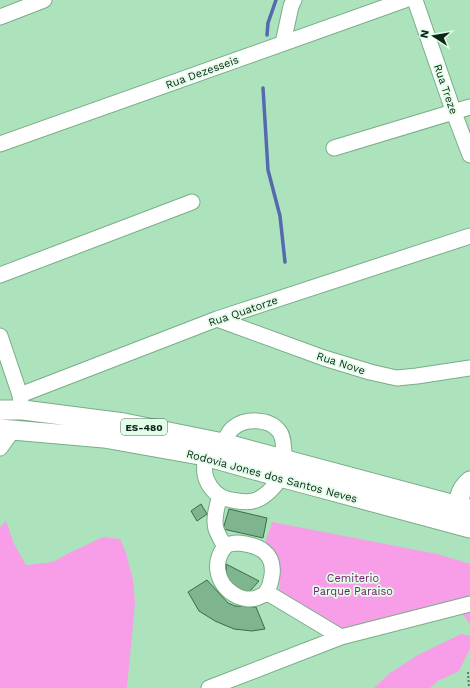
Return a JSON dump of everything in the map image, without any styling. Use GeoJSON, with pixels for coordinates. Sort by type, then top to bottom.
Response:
{"type":"FeatureCollection","features":[{"type":"Feature","properties":{"kind":"main road","name":"Rodovia Jones dos Santos Neves"},"geometry":{"type":"LineString","coordinates":[[0,410],[21,403],[223,443],[464,507]]}},
{"type":"Feature","properties":{"kind":"main road","name":"Rodovia Jones dos Santos Neves"},"geometry":{"type":"LineString","coordinates":[[6,430],[104,438],[205,456],[465,526]]}},
{"type":"Feature","properties":{"kind":"main road"},"geometry":{"type":"LineString","coordinates":[[465,526],[464,507],[460,492],[470,481]]}},
{"type":"Feature","properties":{"kind":"street"},"geometry":{"type":"LineString","coordinates":[[0,17],[44,0]]}},
{"type":"Feature","properties":{"kind":"street"},"geometry":{"type":"LineString","coordinates":[[283,43],[291,6],[294,0]]}},
{"type":"Feature","properties":{"kind":"street","name":"Rua Dezesseis"},"geometry":{"type":"LineString","coordinates":[[0,144],[405,0]]}},
{"type":"Feature","properties":{"kind":"street","name":"Rua Treze"},"geometry":{"type":"LineString","coordinates":[[415,0],[454,113],[470,154]]}},
{"type":"Feature","properties":{"kind":"street"},"geometry":{"type":"LineString","coordinates":[[334,148],[470,107]]}},
{"type":"Feature","properties":{"kind":"street"},"geometry":{"type":"LineString","coordinates":[[0,275],[192,202]]}},
{"type":"Feature","properties":{"kind":"street","name":"Rua Quatorze"},"geometry":{"type":"LineString","coordinates":[[21,403],[217,319],[470,236]]}},
{"type":"Feature","properties":{"kind":"street","name":"Rua Nove"},"geometry":{"type":"LineString","coordinates":[[217,319],[324,358],[396,378],[470,368]]}},
{"type":"Feature","properties":{"kind":"street"},"geometry":{"type":"LineString","coordinates":[[0,336],[21,403]]}},
{"type":"Feature","properties":{"kind":"street"},"geometry":{"type":"LineString","coordinates":[[205,456],[205,475],[210,488],[220,496],[236,501],[252,502],[263,496],[274,486],[280,477],[285,459],[281,434],[277,427],[264,422],[246,421],[231,429],[223,443]]}},
{"type":"Feature","properties":{"kind":"street"},"geometry":{"type":"LineString","coordinates":[[0,448],[6,430]]}},
{"type":"Feature","properties":{"kind":"street"},"geometry":{"type":"LineString","coordinates":[[220,496],[216,511],[215,524],[225,547]]}},
{"type":"Feature","properties":{"kind":"street"},"geometry":{"type":"LineString","coordinates":[[244,543],[261,549],[267,554],[271,559],[273,570],[271,582],[266,592],[258,597],[243,598],[233,594],[227,589],[219,578],[217,565],[225,547],[230,544],[244,543]]}},
{"type":"Feature","properties":{"kind":"street"},"geometry":{"type":"LineString","coordinates":[[266,592],[341,637]]}},
{"type":"Feature","properties":{"kind":"street"},"geometry":{"type":"LineString","coordinates":[[209,688],[341,637],[470,604]]}},
{"type":"Feature","properties":{"kind":"path"},"geometry":{"type":"LineString","coordinates":[[468,672],[469,688]]}},
{"type":"Feature","properties":{"kind":"green space"},"geometry":{"type":"Polygon","coordinates":[[[6,521],[14,544],[26,565],[53,562],[103,537],[120,539],[126,553],[133,580],[135,603],[127,688],[0,688],[0,527],[6,521]]]}},
{"type":"Feature","properties":{"kind":"green space","name":"Cemiterio Parque Paraiso"},"geometry":{"type":"Polygon","coordinates":[[[272,522],[437,554],[470,564],[470,624],[456,605],[347,635],[279,595],[280,566],[265,544],[272,522]]]}},
{"type":"Feature","properties":{"kind":"green space"},"geometry":{"type":"Polygon","coordinates":[[[461,634],[470,636],[470,648],[459,671],[438,681],[430,688],[374,688],[390,673],[418,655],[461,634]]]}},
{"type":"Feature","properties":{"kind":"building"},"geometry":{"type":"Polygon","coordinates":[[[201,504],[207,514],[197,521],[191,511],[201,504]]]}},
{"type":"Feature","properties":{"kind":"building"},"geometry":{"type":"Polygon","coordinates":[[[229,509],[267,518],[263,538],[223,529],[229,509]]]}},
{"type":"Feature","properties":{"kind":"building"},"geometry":{"type":"Polygon","coordinates":[[[226,564],[259,581],[249,592],[240,589],[233,585],[227,578],[226,564]]]}},
{"type":"Feature","properties":{"kind":"building"},"geometry":{"type":"Polygon","coordinates":[[[207,580],[228,603],[235,606],[256,607],[265,629],[252,631],[234,629],[215,621],[199,611],[188,592],[207,580]]]}},
{"type":"Feature","properties":{"kind":"waterway"},"geometry":{"type":"LineString","coordinates":[[267,35],[268,23],[276,0]]}},
{"type":"Feature","properties":{"kind":"waterway"},"geometry":{"type":"LineString","coordinates":[[263,88],[268,170],[280,216],[285,262]]}}]}
